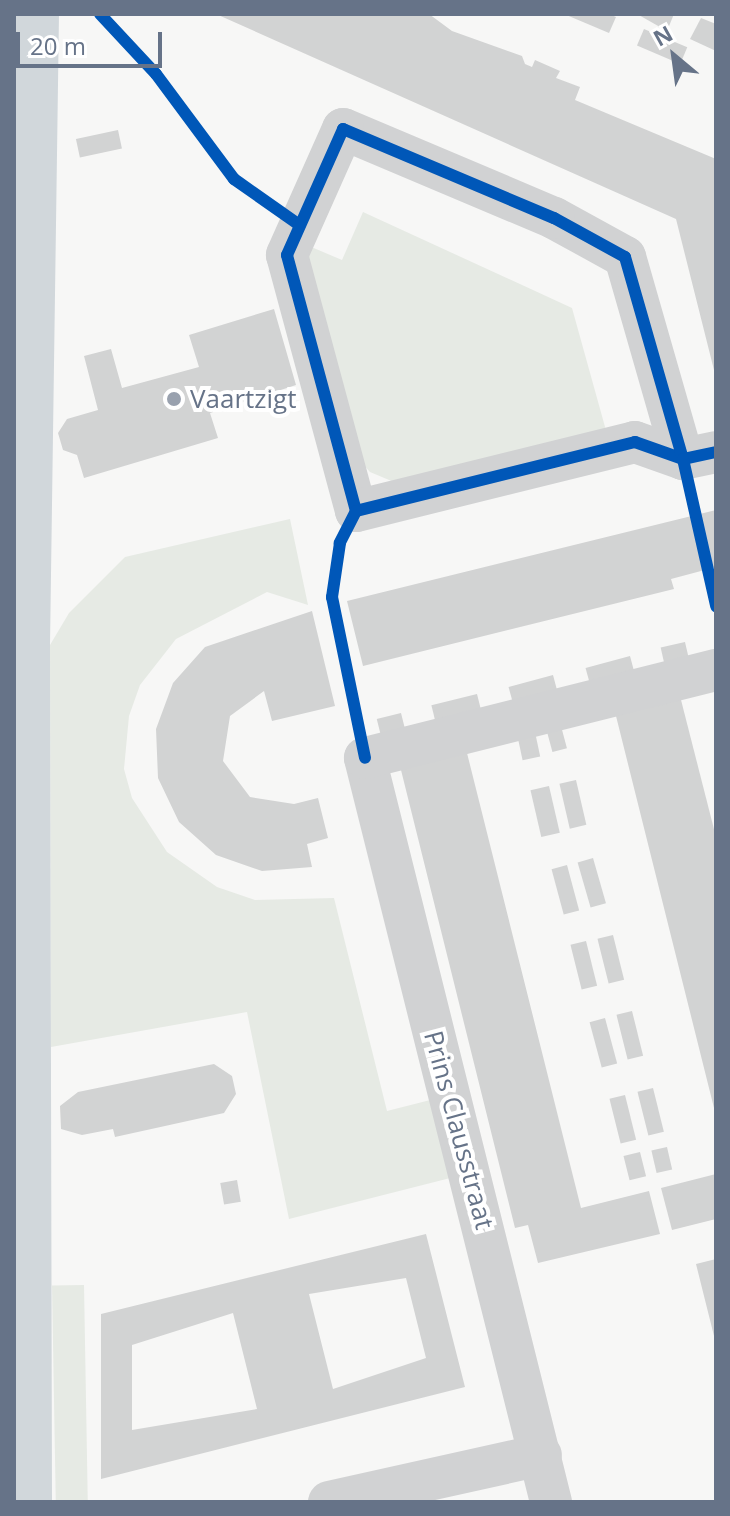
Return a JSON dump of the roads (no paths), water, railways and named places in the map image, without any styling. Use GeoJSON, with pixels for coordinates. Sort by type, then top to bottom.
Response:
{"type":"FeatureCollection","features":[{"type":"Feature","properties":{"kind":"street"},"geometry":{"type":"LineString","coordinates":[[343,129],[554,218],[625,257],[699,455],[635,442],[356,511],[287,255],[343,129]]}},
{"type":"Feature","properties":{"kind":"street","name":"Prins Clausstraat"},"geometry":{"type":"LineString","coordinates":[[551,1502],[365,758],[716,670]]}},
{"type":"Feature","properties":{"kind":"street"},"geometry":{"type":"LineString","coordinates":[[329,1502],[541,1455]]}},
{"type":"Feature","properties":{"kind":"place","name":"Vaartzigt"},"geometry":{"type":"Point","coordinates":[174,399]}}]}
